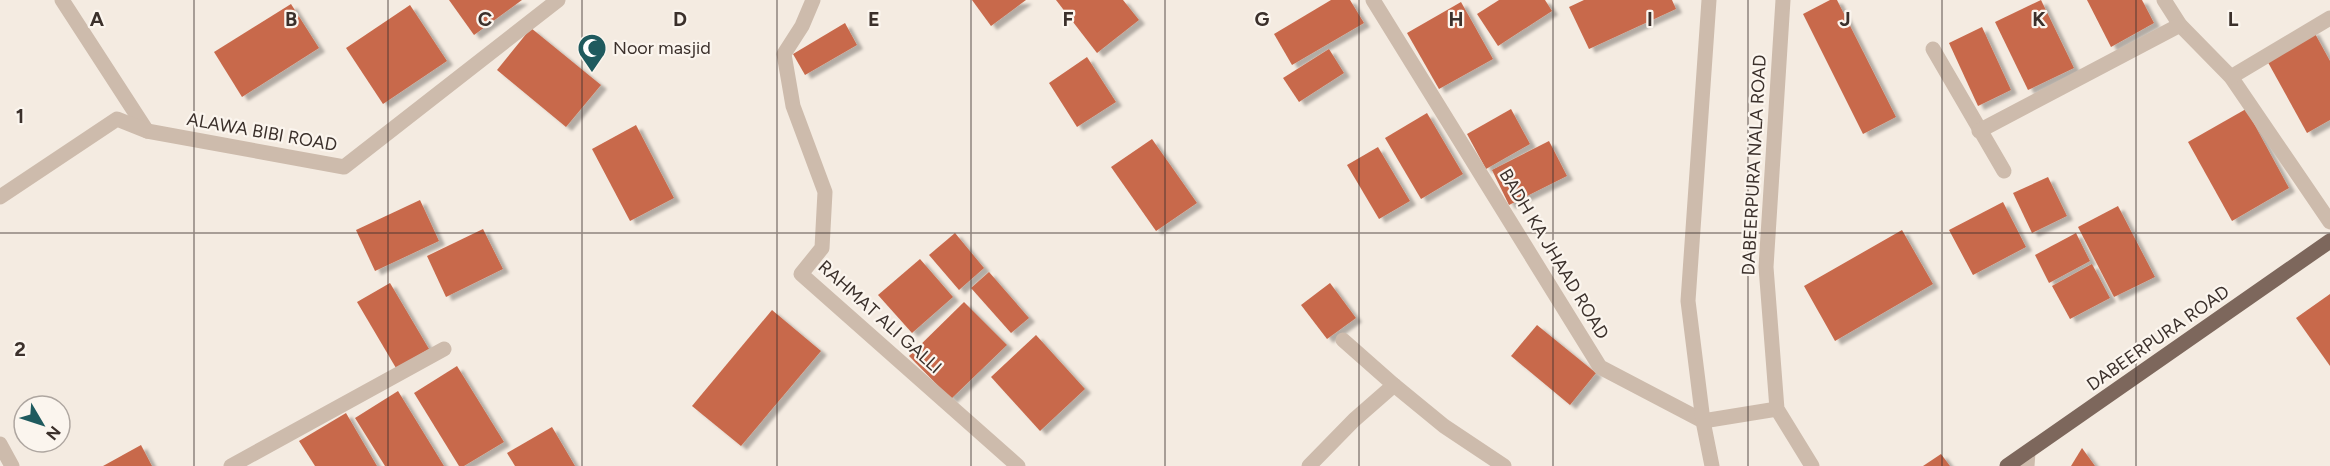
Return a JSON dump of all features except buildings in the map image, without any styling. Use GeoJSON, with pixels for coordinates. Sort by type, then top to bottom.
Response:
{"type":"FeatureCollection","features":[{"type":"Feature","properties":{"kind":"main road","name":"DABEERPURA ROAD"},"geometry":{"type":"LineString","coordinates":[[2007,466],[2027,459],[2330,241]]}},
{"type":"Feature","properties":{"kind":"street"},"geometry":{"type":"LineString","coordinates":[[62,0],[147,131]]}},
{"type":"Feature","properties":{"kind":"street","name":"ALAWA BIBI ROAD"},"geometry":{"type":"LineString","coordinates":[[0,197],[117,119],[147,131],[344,167],[558,0]]}},
{"type":"Feature","properties":{"kind":"street","name":"RAHMAT ALI GALLI"},"geometry":{"type":"LineString","coordinates":[[813,0],[802,26],[784,54],[793,106],[825,192],[822,248],[801,274],[1018,466]]}},
{"type":"Feature","properties":{"kind":"street","name":"BADH KA JHAAD ROAD"},"geometry":{"type":"LineString","coordinates":[[1372,0],[1600,367],[1703,421]]}},
{"type":"Feature","properties":{"kind":"street"},"geometry":{"type":"LineString","coordinates":[[1709,0],[1688,301],[1703,421],[1712,466]]}},
{"type":"Feature","properties":{"kind":"street","name":"DABEERPURA NALA ROAD"},"geometry":{"type":"LineString","coordinates":[[1783,0],[1766,267],[1777,409],[1812,466]]}},
{"type":"Feature","properties":{"kind":"street"},"geometry":{"type":"LineString","coordinates":[[2164,0],[2180,25],[2231,77],[2330,222]]}},
{"type":"Feature","properties":{"kind":"street"},"geometry":{"type":"LineString","coordinates":[[2231,77],[2330,18]]}},
{"type":"Feature","properties":{"kind":"street"},"geometry":{"type":"LineString","coordinates":[[1979,131],[2180,25]]}},
{"type":"Feature","properties":{"kind":"street"},"geometry":{"type":"LineString","coordinates":[[1933,49],[2004,171]]}},
{"type":"Feature","properties":{"kind":"street"},"geometry":{"type":"LineString","coordinates":[[1343,340],[1444,426],[1504,466]]}},
{"type":"Feature","properties":{"kind":"street"},"geometry":{"type":"LineString","coordinates":[[231,466],[444,349]]}},
{"type":"Feature","properties":{"kind":"street"},"geometry":{"type":"LineString","coordinates":[[1309,466],[1354,420],[1394,385]]}},
{"type":"Feature","properties":{"kind":"street"},"geometry":{"type":"LineString","coordinates":[[1703,421],[1777,409]]}},
{"type":"Feature","properties":{"kind":"street"},"geometry":{"type":"LineString","coordinates":[[0,444],[12,466]]}},
{"type":"Feature","properties":{"kind":"place","name":"Noor masjid"},"geometry":{"type":"Point","coordinates":[592,74]}}]}
